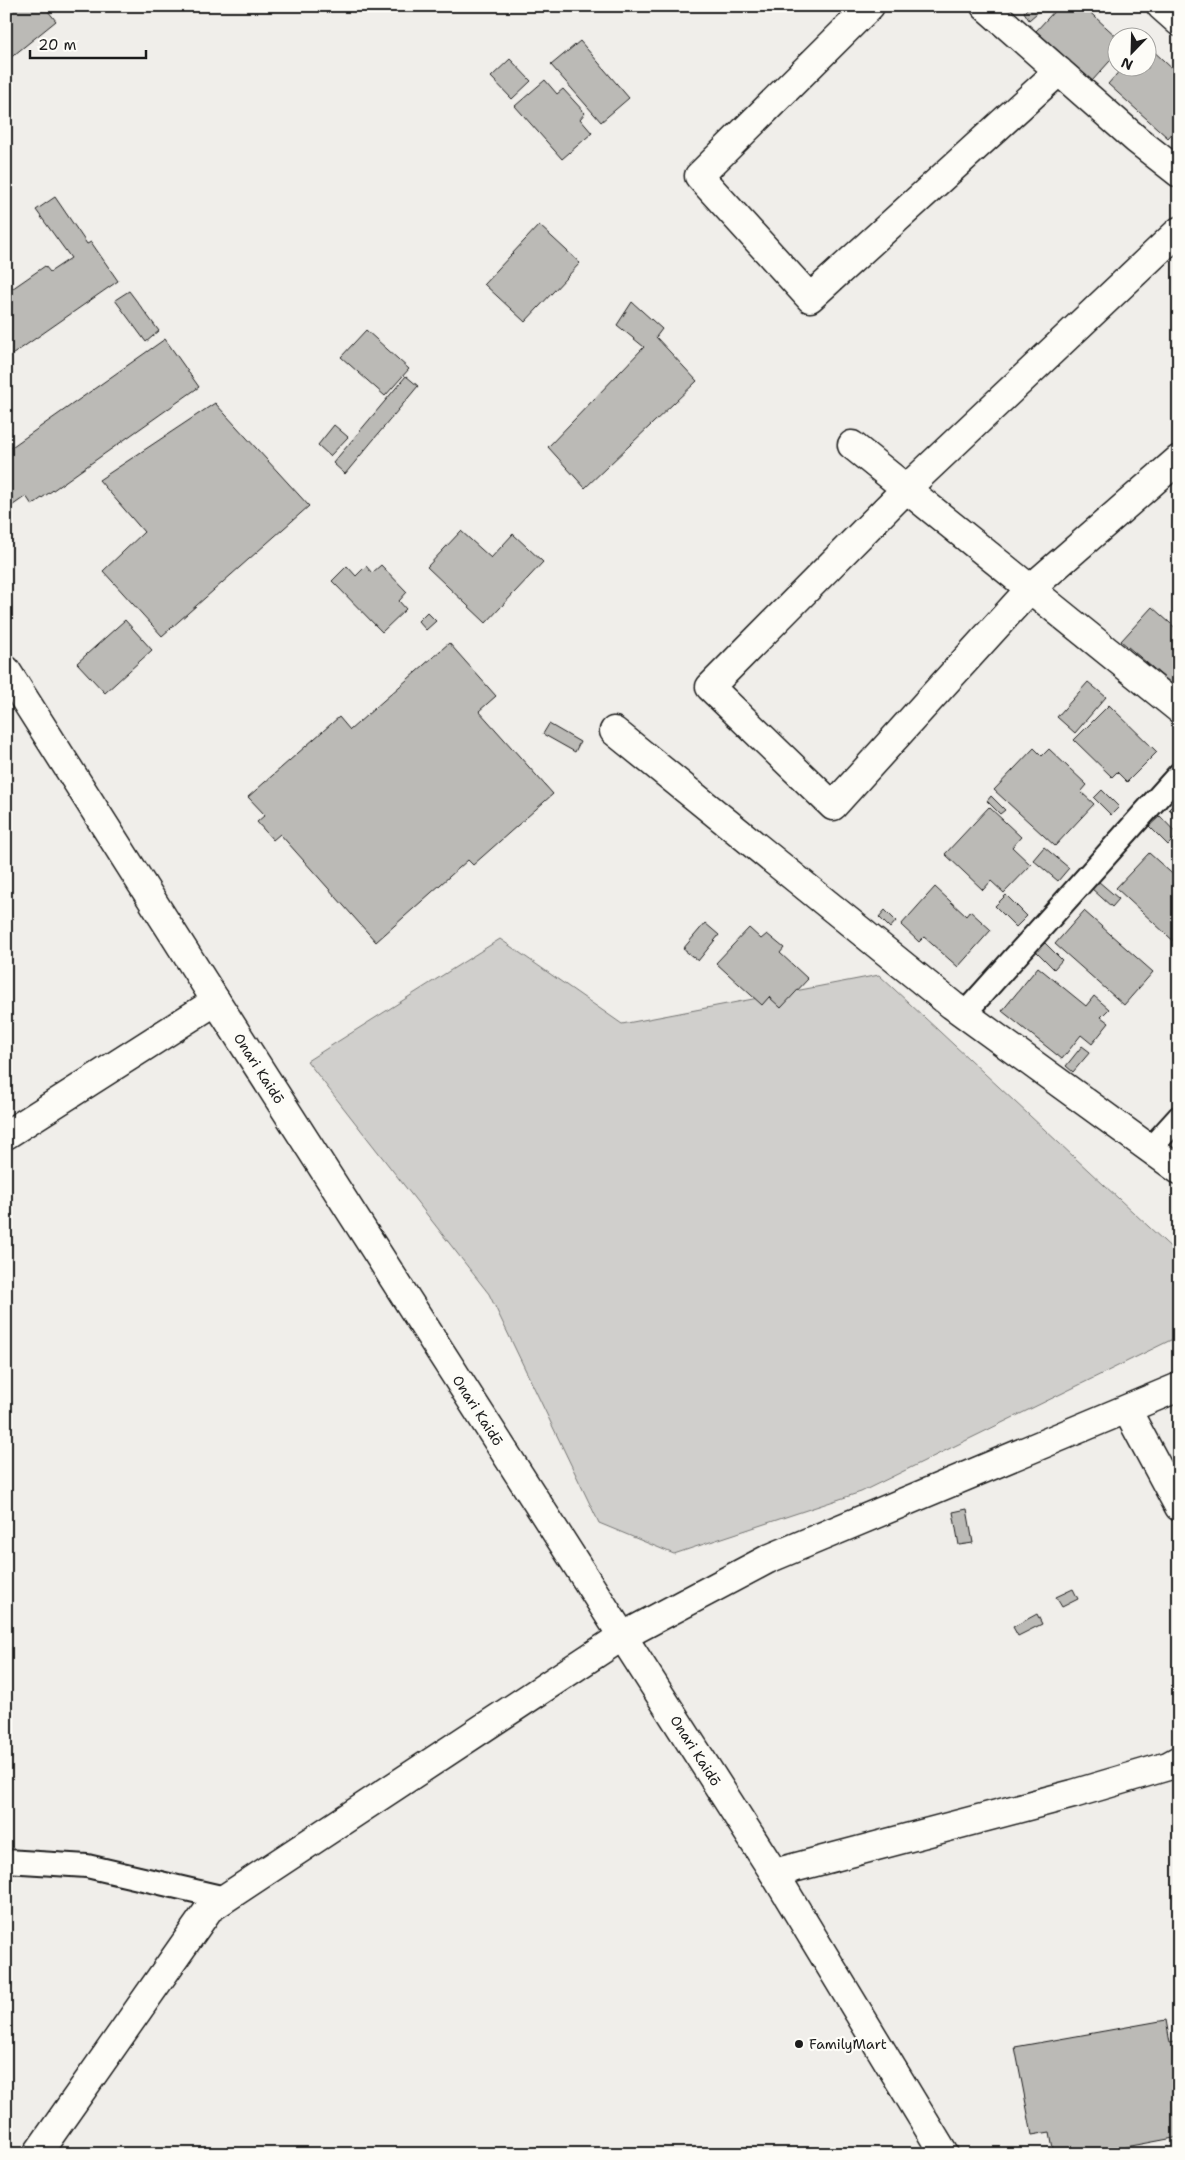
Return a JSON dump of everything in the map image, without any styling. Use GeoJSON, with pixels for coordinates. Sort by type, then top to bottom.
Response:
{"type":"FeatureCollection","features":[{"type":"Feature","properties":{"kind":"street"},"geometry":{"type":"LineString","coordinates":[[870,6],[699,176],[810,298],[1059,71]]}},
{"type":"Feature","properties":{"kind":"street"},"geometry":{"type":"LineString","coordinates":[[985,6],[1137,140],[1179,173]]}},
{"type":"Feature","properties":{"kind":"street"},"geometry":{"type":"LineString","coordinates":[[1161,6],[1179,22]]}},
{"type":"Feature","properties":{"kind":"street"},"geometry":{"type":"LineString","coordinates":[[1179,231],[906,489],[710,687],[833,806],[1030,589],[1179,459]]}},
{"type":"Feature","properties":{"kind":"street"},"geometry":{"type":"LineString","coordinates":[[852,445],[1179,709]]}},
{"type":"Feature","properties":{"kind":"street","name":"Onari Kaidō"},"geometry":{"type":"LineString","coordinates":[[6,670],[216,1002],[774,1873],[944,2154]]}},
{"type":"Feature","properties":{"kind":"street"},"geometry":{"type":"LineString","coordinates":[[614,731],[964,1014],[1179,1170]]}},
{"type":"Feature","properties":{"kind":"street"},"geometry":{"type":"LineString","coordinates":[[6,1135],[216,1002]]}},
{"type":"Feature","properties":{"kind":"street"},"geometry":{"type":"LineString","coordinates":[[37,2154],[209,1909],[225,1898],[622,1637],[768,1559],[1179,1387]]}},
{"type":"Feature","properties":{"kind":"street"},"geometry":{"type":"LineString","coordinates":[[1127,1410],[1179,1508]]}},
{"type":"Feature","properties":{"kind":"street"},"geometry":{"type":"LineString","coordinates":[[774,1873],[1073,1794],[1168,1766],[1179,1760]]}},
{"type":"Feature","properties":{"kind":"lane"},"geometry":{"type":"LineString","coordinates":[[964,1014],[1179,774]]}},
{"type":"Feature","properties":{"kind":"lane"},"geometry":{"type":"LineString","coordinates":[[1150,1149],[1179,1117]]}},
{"type":"Feature","properties":{"kind":"lane"},"geometry":{"type":"LineString","coordinates":[[6,1861],[87,1866],[225,1898]]}},
{"type":"Feature","properties":{"kind":"shaded area"},"geometry":{"type":"Polygon","coordinates":[[[500,939],[622,1024],[879,975],[1179,1255],[1179,1336],[861,1492],[674,1554],[599,1523],[489,1294],[307,1061],[500,939]]]}},
{"type":"Feature","properties":{"kind":"building"},"geometry":{"type":"Polygon","coordinates":[[[6,6],[44,6],[56,21],[9,59],[6,56],[6,6]]]}},
{"type":"Feature","properties":{"kind":"building"},"geometry":{"type":"Polygon","coordinates":[[[1030,6],[1045,6],[1029,20],[1024,12],[1030,6]]]}},
{"type":"Feature","properties":{"kind":"building"},"geometry":{"type":"Polygon","coordinates":[[[1059,6],[1083,6],[1108,29],[1108,63],[1092,81],[1036,31],[1059,6]]]}},
{"type":"Feature","properties":{"kind":"building"},"geometry":{"type":"Polygon","coordinates":[[[580,41],[629,98],[601,122],[551,65],[580,41]]]}},
{"type":"Feature","properties":{"kind":"building"},"geometry":{"type":"Polygon","coordinates":[[[1158,55],[1179,75],[1179,126],[1168,138],[1108,84],[1113,78],[1158,78],[1158,55]]]}},
{"type":"Feature","properties":{"kind":"building"},"geometry":{"type":"Polygon","coordinates":[[[510,59],[531,81],[512,99],[491,77],[510,59]]]}},
{"type":"Feature","properties":{"kind":"building"},"geometry":{"type":"Polygon","coordinates":[[[545,80],[557,94],[563,89],[585,113],[580,119],[592,133],[562,159],[515,106],[545,80]]]}},
{"type":"Feature","properties":{"kind":"building"},"geometry":{"type":"Polygon","coordinates":[[[55,197],[87,244],[91,242],[118,281],[6,359],[6,293],[45,266],[50,272],[71,258],[36,210],[55,197]]]}},
{"type":"Feature","properties":{"kind":"building"},"geometry":{"type":"Polygon","coordinates":[[[539,225],[580,263],[525,322],[484,284],[539,225]]]}},
{"type":"Feature","properties":{"kind":"building"},"geometry":{"type":"Polygon","coordinates":[[[129,291],[159,331],[146,342],[115,300],[129,291]]]}},
{"type":"Feature","properties":{"kind":"building"},"geometry":{"type":"Polygon","coordinates":[[[632,302],[662,329],[656,337],[697,381],[585,488],[548,447],[644,347],[617,325],[632,302]]]}},
{"type":"Feature","properties":{"kind":"building"},"geometry":{"type":"Polygon","coordinates":[[[366,330],[409,369],[385,396],[341,357],[366,330]]]}},
{"type":"Feature","properties":{"kind":"building"},"geometry":{"type":"Polygon","coordinates":[[[165,339],[199,387],[32,505],[26,496],[6,510],[6,451],[165,339]]]}},
{"type":"Feature","properties":{"kind":"building"},"geometry":{"type":"Polygon","coordinates":[[[406,376],[418,386],[345,474],[333,463],[406,376]]]}},
{"type":"Feature","properties":{"kind":"building"},"geometry":{"type":"Polygon","coordinates":[[[215,403],[309,506],[162,636],[103,571],[144,532],[99,480],[215,403]]]}},
{"type":"Feature","properties":{"kind":"building"},"geometry":{"type":"Polygon","coordinates":[[[334,425],[348,437],[330,456],[318,445],[334,425]]]}},
{"type":"Feature","properties":{"kind":"building"},"geometry":{"type":"Polygon","coordinates":[[[461,531],[491,558],[513,534],[543,562],[486,623],[427,567],[461,531]]]}},
{"type":"Feature","properties":{"kind":"building"},"geometry":{"type":"Polygon","coordinates":[[[381,565],[407,592],[399,601],[406,609],[382,632],[332,581],[347,566],[356,576],[366,566],[372,573],[381,565]]]}},
{"type":"Feature","properties":{"kind":"building"},"geometry":{"type":"Polygon","coordinates":[[[1152,607],[1179,631],[1179,690],[1121,641],[1152,607]]]}},
{"type":"Feature","properties":{"kind":"building"},"geometry":{"type":"Polygon","coordinates":[[[427,612],[436,621],[426,630],[418,621],[427,612]]]}},
{"type":"Feature","properties":{"kind":"building"},"geometry":{"type":"Polygon","coordinates":[[[125,620],[152,650],[105,693],[77,663],[125,620]]]}},
{"type":"Feature","properties":{"kind":"building"},"geometry":{"type":"Polygon","coordinates":[[[449,643],[496,696],[479,711],[553,794],[473,865],[468,860],[376,942],[280,834],[273,840],[257,822],[265,815],[248,797],[339,717],[350,730],[449,643]]]}},
{"type":"Feature","properties":{"kind":"building"},"geometry":{"type":"Polygon","coordinates":[[[1088,682],[1106,697],[1075,733],[1057,717],[1088,682]]]}},
{"type":"Feature","properties":{"kind":"building"},"geometry":{"type":"Polygon","coordinates":[[[1109,705],[1157,752],[1127,782],[1117,772],[1112,777],[1074,740],[1109,705]]]}},
{"type":"Feature","properties":{"kind":"building"},"geometry":{"type":"Polygon","coordinates":[[[549,724],[580,742],[575,752],[543,734],[549,724]]]}},
{"type":"Feature","properties":{"kind":"building"},"geometry":{"type":"Polygon","coordinates":[[[1034,748],[1042,756],[1049,749],[1087,785],[1081,792],[1094,804],[1055,846],[994,790],[1034,748]]]}},
{"type":"Feature","properties":{"kind":"building"},"geometry":{"type":"Polygon","coordinates":[[[1102,790],[1119,807],[1111,815],[1094,798],[1102,790]]]}},
{"type":"Feature","properties":{"kind":"building"},"geometry":{"type":"Polygon","coordinates":[[[991,796],[1005,810],[1000,814],[987,801],[991,796]]]}},
{"type":"Feature","properties":{"kind":"building"},"geometry":{"type":"Polygon","coordinates":[[[1179,799],[1179,818],[1169,809],[1179,799]]]}},
{"type":"Feature","properties":{"kind":"building"},"geometry":{"type":"Polygon","coordinates":[[[989,807],[1021,837],[1012,847],[1031,865],[1004,893],[991,881],[983,890],[945,854],[989,807]]]}},
{"type":"Feature","properties":{"kind":"building"},"geometry":{"type":"Polygon","coordinates":[[[1160,816],[1178,835],[1168,845],[1149,826],[1160,816]]]}},
{"type":"Feature","properties":{"kind":"building"},"geometry":{"type":"Polygon","coordinates":[[[1044,847],[1069,868],[1058,881],[1033,860],[1044,847]]]}},
{"type":"Feature","properties":{"kind":"building"},"geometry":{"type":"Polygon","coordinates":[[[1149,853],[1179,880],[1179,946],[1116,888],[1149,853]]]}},
{"type":"Feature","properties":{"kind":"building"},"geometry":{"type":"Polygon","coordinates":[[[1098,881],[1119,899],[1112,907],[1091,888],[1098,881]]]}},
{"type":"Feature","properties":{"kind":"building"},"geometry":{"type":"Polygon","coordinates":[[[935,887],[966,916],[970,911],[991,930],[958,967],[924,937],[919,942],[901,925],[935,887]]]}},
{"type":"Feature","properties":{"kind":"building"},"geometry":{"type":"Polygon","coordinates":[[[1006,895],[1027,916],[1016,927],[995,906],[1006,895]]]}},
{"type":"Feature","properties":{"kind":"building"},"geometry":{"type":"Polygon","coordinates":[[[885,910],[896,921],[890,928],[879,917],[885,910]]]}},
{"type":"Feature","properties":{"kind":"building"},"geometry":{"type":"Polygon","coordinates":[[[1084,911],[1153,972],[1124,1005],[1055,944],[1084,911]]]}},
{"type":"Feature","properties":{"kind":"building"},"geometry":{"type":"Polygon","coordinates":[[[705,923],[719,935],[698,961],[683,949],[705,923]]]}},
{"type":"Feature","properties":{"kind":"building"},"geometry":{"type":"Polygon","coordinates":[[[749,928],[761,939],[767,934],[784,948],[780,953],[808,979],[781,1008],[769,997],[762,1005],[716,963],[749,928]]]}},
{"type":"Feature","properties":{"kind":"building"},"geometry":{"type":"Polygon","coordinates":[[[1045,943],[1062,960],[1054,969],[1036,951],[1045,943]]]}},
{"type":"Feature","properties":{"kind":"building"},"geometry":{"type":"Polygon","coordinates":[[[1038,967],[1086,1006],[1094,996],[1109,1009],[1101,1017],[1109,1023],[1092,1044],[1081,1035],[1062,1059],[1002,1011],[1038,967]]]}},
{"type":"Feature","properties":{"kind":"building"},"geometry":{"type":"Polygon","coordinates":[[[1082,1046],[1090,1052],[1073,1072],[1066,1066],[1082,1046]]]}},
{"type":"Feature","properties":{"kind":"building"},"geometry":{"type":"Polygon","coordinates":[[[967,1509],[973,1543],[959,1545],[953,1512],[967,1509]]]}},
{"type":"Feature","properties":{"kind":"building"},"geometry":{"type":"Polygon","coordinates":[[[1073,1589],[1078,1599],[1062,1607],[1056,1597],[1073,1589]]]}},
{"type":"Feature","properties":{"kind":"building"},"geometry":{"type":"Polygon","coordinates":[[[1037,1614],[1042,1624],[1018,1636],[1013,1627],[1037,1614]]]}},
{"type":"Feature","properties":{"kind":"building"},"geometry":{"type":"Polygon","coordinates":[[[1166,2020],[1170,2043],[1179,2041],[1179,2137],[1089,2154],[1054,2154],[1050,2132],[1032,2135],[1015,2047],[1166,2020]]]}},
{"type":"Feature","properties":{"kind":"place","name":"FamilyMart"},"geometry":{"type":"Point","coordinates":[799,2044]}}]}
